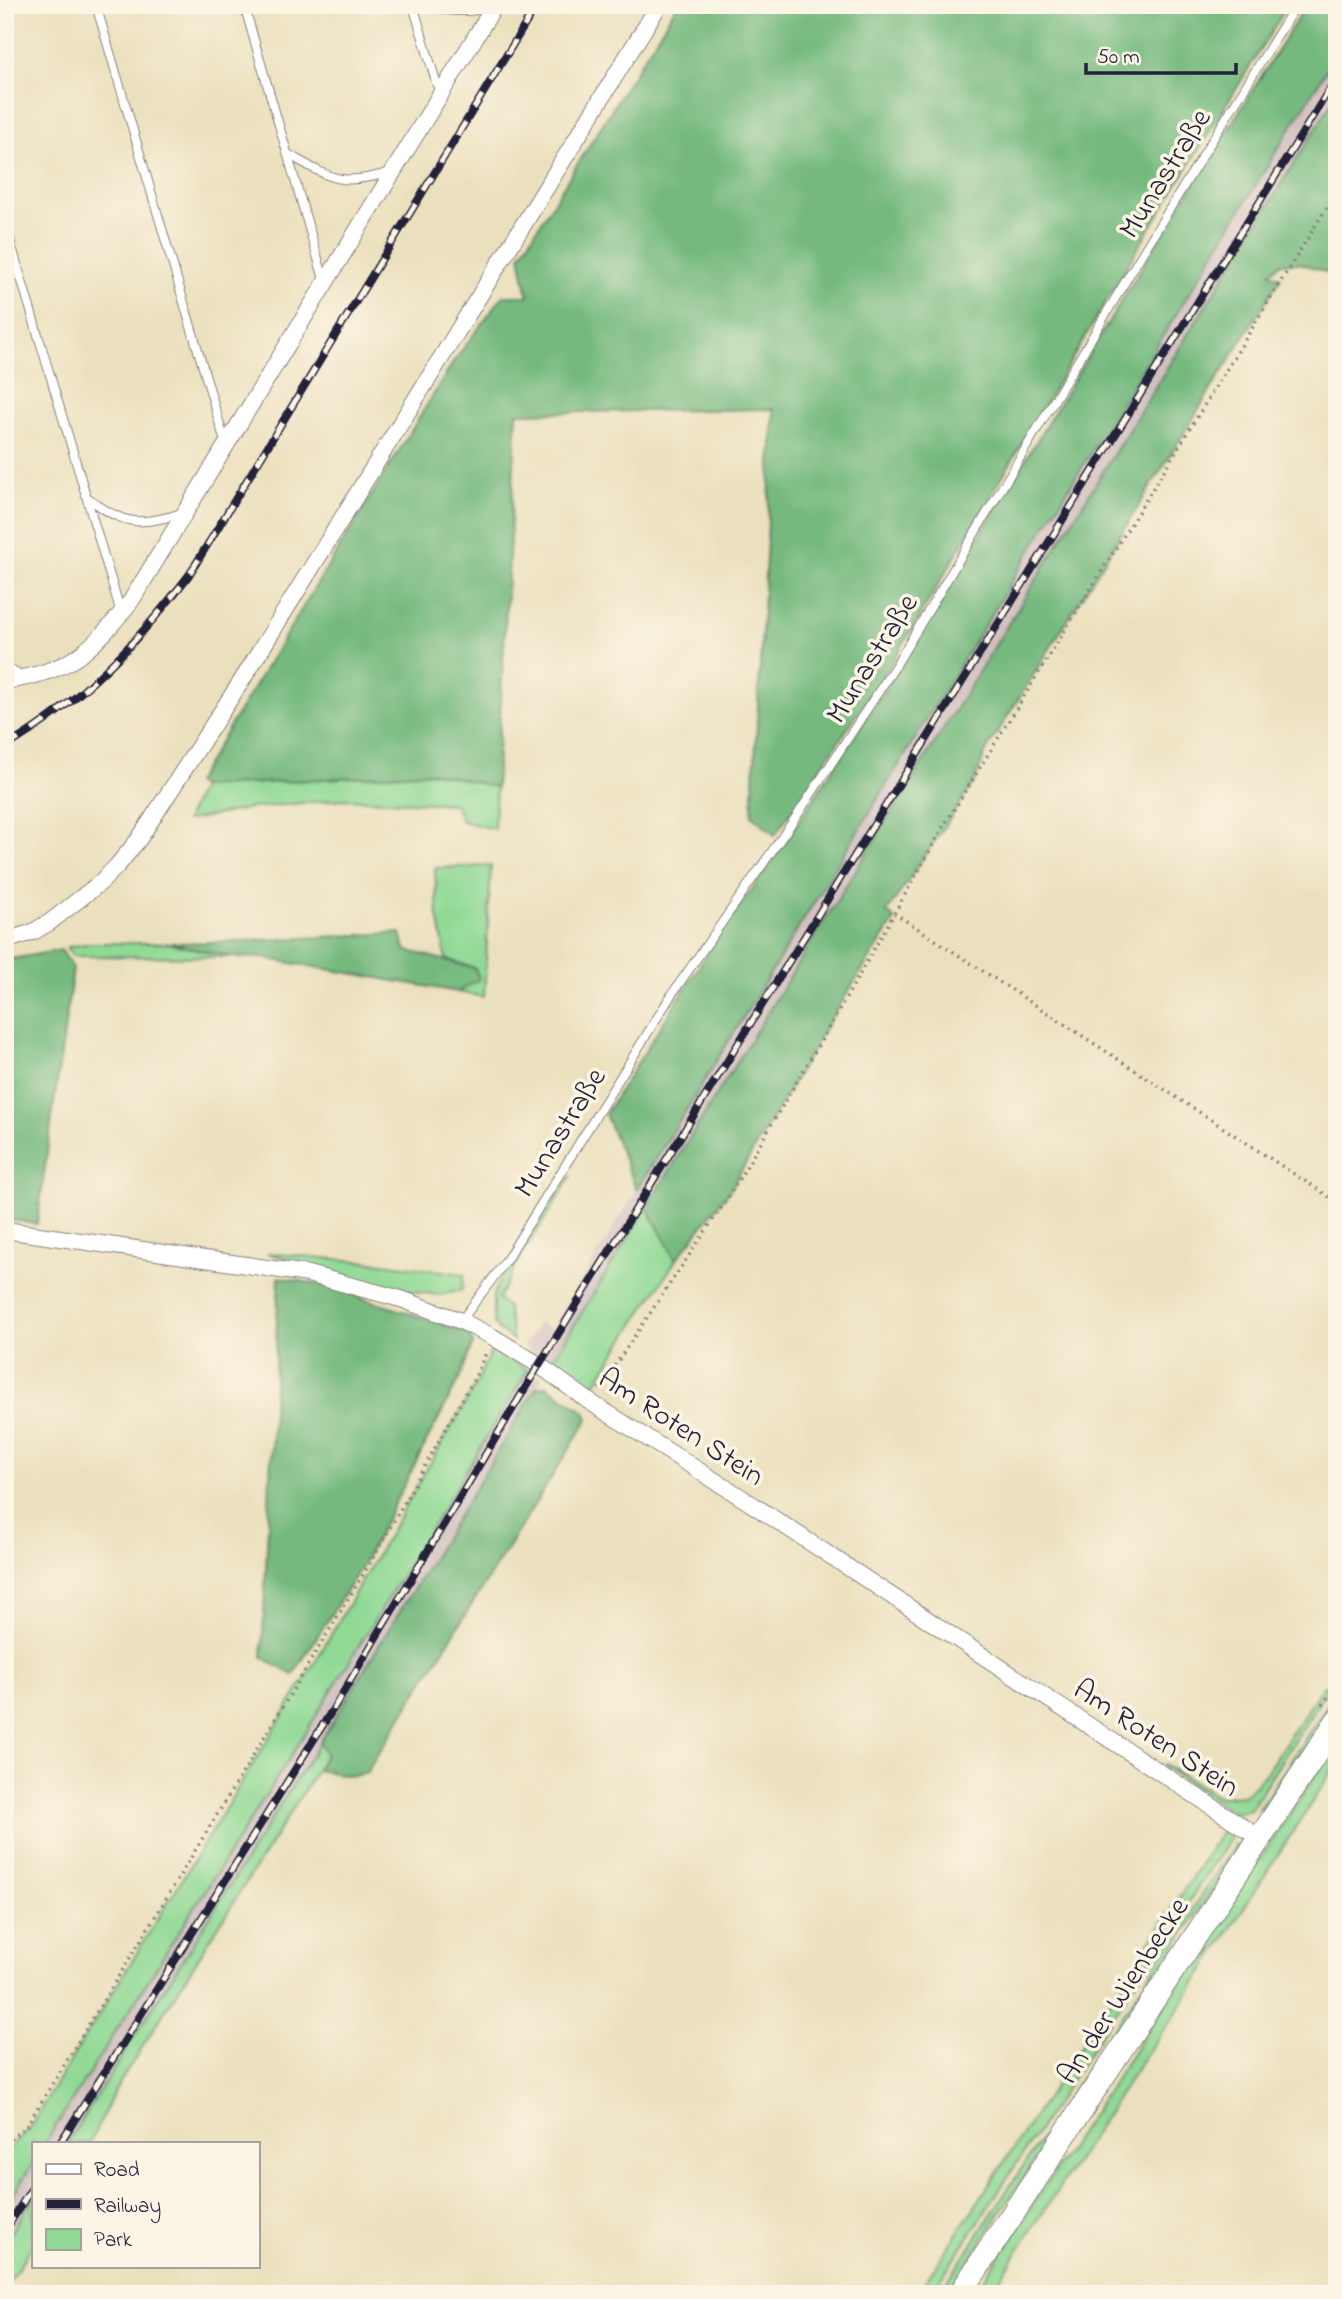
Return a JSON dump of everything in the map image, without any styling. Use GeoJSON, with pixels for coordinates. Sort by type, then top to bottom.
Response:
{"type":"FeatureCollection","features":[{"type":"Feature","properties":{"kind":"street"},"geometry":{"type":"LineString","coordinates":[[5,941],[33,932],[58,915],[100,883],[139,839],[237,688],[659,5]]}},
{"type":"Feature","properties":{"kind":"street"},"geometry":{"type":"LineString","coordinates":[[5,681],[28,678],[67,665],[90,648],[121,613],[494,6]]}},
{"type":"Feature","properties":{"kind":"street","name":"Am Roten Stein"},"geometry":{"type":"LineString","coordinates":[[5,1230],[308,1274],[401,1299],[461,1321],[539,1365],[590,1402],[744,1499],[1260,1838]]}},
{"type":"Feature","properties":{"kind":"street","name":"An der Wienbecke"},"geometry":{"type":"LineString","coordinates":[[960,2294],[1337,1721]]}},
{"type":"Feature","properties":{"kind":"lane"},"geometry":{"type":"LineString","coordinates":[[96,5],[226,445]]}},
{"type":"Feature","properties":{"kind":"lane"},"geometry":{"type":"LineString","coordinates":[[244,5],[325,282]]}},
{"type":"Feature","properties":{"kind":"lane"},"geometry":{"type":"LineString","coordinates":[[413,5],[440,95]]}},
{"type":"Feature","properties":{"kind":"lane"},"geometry":{"type":"LineString","coordinates":[[428,5],[446,12],[465,13],[494,6]]}},
{"type":"Feature","properties":{"kind":"lane","name":"Munastraße"},"geometry":{"type":"LineString","coordinates":[[461,1321],[505,1262],[671,994],[798,814],[896,666],[1146,247],[1296,5]]}},
{"type":"Feature","properties":{"kind":"lane"},"geometry":{"type":"LineString","coordinates":[[288,154],[340,180],[365,179],[393,171]]}},
{"type":"Feature","properties":{"kind":"lane"},"geometry":{"type":"LineString","coordinates":[[5,224],[121,613]]}},
{"type":"Feature","properties":{"kind":"lane"},"geometry":{"type":"LineString","coordinates":[[85,495],[107,513],[129,521],[154,522],[185,512]]}},
{"type":"Feature","properties":{"kind":"lane"},"geometry":{"type":"LineString","coordinates":[[5,667],[28,678]]}},
{"type":"Feature","properties":{"kind":"path"},"geometry":{"type":"LineString","coordinates":[[590,1402],[729,1196],[945,824],[1337,191]]}},
{"type":"Feature","properties":{"kind":"path"},"geometry":{"type":"LineString","coordinates":[[894,913],[1337,1202]]}},
{"type":"Feature","properties":{"kind":"path"},"geometry":{"type":"LineString","coordinates":[[5,2144],[27,2124],[356,1587],[474,1379],[493,1337]]}},
{"type":"Feature","properties":{"kind":"shaded area"},"geometry":{"type":"Polygon","coordinates":[[[1337,53],[1337,94],[550,1364],[523,1346],[539,1323],[552,1329],[1337,53]]]}},
{"type":"Feature","properties":{"kind":"shaded area"},"geometry":{"type":"Polygon","coordinates":[[[528,1370],[542,1378],[320,1742],[68,2142],[46,2142],[528,1370]]]}},
{"type":"Feature","properties":{"kind":"shaded area"},"geometry":{"type":"Polygon","coordinates":[[[32,2165],[32,2199],[5,2242],[5,2207],[32,2165]]]}},
{"type":"Feature","properties":{"kind":"green space"},"geometry":{"type":"Polygon","coordinates":[[[677,5],[1288,5],[1136,251],[892,663],[775,835],[752,815],[774,409],[517,413],[496,787],[432,772],[201,787],[195,783],[454,361],[503,296],[528,296],[520,256],[677,5]]]}},
{"type":"Feature","properties":{"kind":"green space"},"geometry":{"type":"Polygon","coordinates":[[[1306,5],[1337,5],[1337,53],[637,1190],[605,1114],[717,938],[778,853],[899,668],[1151,252],[1306,5]]]}},
{"type":"Feature","properties":{"kind":"green space"},"geometry":{"type":"Polygon","coordinates":[[[1337,94],[1337,276],[1300,263],[1281,263],[1270,273],[1281,277],[986,751],[975,781],[887,912],[895,920],[831,1018],[730,1190],[676,1260],[647,1207],[1337,94]]]}},
{"type":"Feature","properties":{"kind":"green space"},"geometry":{"type":"Polygon","coordinates":[[[433,772],[496,787],[494,829],[462,821],[455,804],[344,799],[251,808],[186,821],[201,787],[433,772]]]}},
{"type":"Feature","properties":{"kind":"green space"},"geometry":{"type":"Polygon","coordinates":[[[491,866],[484,997],[458,992],[479,979],[475,968],[446,959],[438,915],[435,868],[491,866]]]}},
{"type":"Feature","properties":{"kind":"green space"},"geometry":{"type":"Polygon","coordinates":[[[401,933],[405,950],[475,968],[479,979],[458,992],[263,958],[232,957],[169,943],[256,941],[401,933]]]}},
{"type":"Feature","properties":{"kind":"green space"},"geometry":{"type":"Polygon","coordinates":[[[92,943],[169,943],[232,957],[73,956],[67,947],[92,943]]]}},
{"type":"Feature","properties":{"kind":"green space"},"geometry":{"type":"Polygon","coordinates":[[[61,950],[73,968],[37,1224],[5,1219],[5,960],[61,950]]]}},
{"type":"Feature","properties":{"kind":"green space"},"geometry":{"type":"Polygon","coordinates":[[[565,1174],[571,1177],[498,1299],[507,1307],[513,1340],[497,1329],[493,1320],[493,1295],[565,1174]]]}},
{"type":"Feature","properties":{"kind":"green space"},"geometry":{"type":"Polygon","coordinates":[[[647,1207],[676,1260],[591,1390],[550,1364],[647,1207]]]}},
{"type":"Feature","properties":{"kind":"green space"},"geometry":{"type":"Polygon","coordinates":[[[267,1253],[381,1263],[464,1274],[462,1290],[440,1295],[388,1288],[267,1253]]]}},
{"type":"Feature","properties":{"kind":"green space"},"geometry":{"type":"Polygon","coordinates":[[[279,1277],[327,1286],[468,1333],[473,1343],[460,1377],[363,1564],[293,1675],[262,1657],[279,1277]]]}},
{"type":"Feature","properties":{"kind":"green space"},"geometry":{"type":"Polygon","coordinates":[[[492,1349],[528,1370],[306,1732],[46,2142],[32,2142],[32,2165],[5,2207],[5,2152],[29,2128],[304,1681],[475,1386],[492,1349]]]}},
{"type":"Feature","properties":{"kind":"green space"},"geometry":{"type":"Polygon","coordinates":[[[547,1386],[585,1412],[588,1419],[366,1773],[353,1776],[317,1770],[326,1754],[320,1742],[537,1387],[547,1386]]]}},
{"type":"Feature","properties":{"kind":"green space"},"geometry":{"type":"Polygon","coordinates":[[[1323,1686],[1329,1687],[1250,1810],[1236,1813],[1229,1810],[1163,1766],[1164,1764],[1219,1797],[1245,1795],[1265,1774],[1323,1686]]]}},
{"type":"Feature","properties":{"kind":"green space"},"geometry":{"type":"Polygon","coordinates":[[[1337,1690],[1337,1702],[1272,1800],[1257,1812],[1337,1690]]]}},
{"type":"Feature","properties":{"kind":"green space"},"geometry":{"type":"Polygon","coordinates":[[[320,1742],[326,1754],[317,1770],[115,2090],[90,2142],[68,2142],[320,1742]]]}},
{"type":"Feature","properties":{"kind":"green space"},"geometry":{"type":"Polygon","coordinates":[[[1337,1742],[1337,1763],[1176,2013],[1144,2057],[990,2294],[974,2294],[1337,1742]]]}},
{"type":"Feature","properties":{"kind":"green space"},"geometry":{"type":"Polygon","coordinates":[[[1226,1824],[1233,1834],[931,2294],[917,2294],[1182,1893],[1226,1824]]]}},
{"type":"Feature","properties":{"kind":"green space"},"geometry":{"type":"Polygon","coordinates":[[[1236,1843],[1232,1860],[947,2294],[939,2294],[1236,1843]]]}},
{"type":"Feature","properties":{"kind":"green space"},"geometry":{"type":"Polygon","coordinates":[[[32,2199],[32,2246],[5,2289],[5,2242],[32,2199]]]}},
{"type":"Feature","properties":{"kind":"railway"},"geometry":{"type":"LineString","coordinates":[[5,747],[58,712],[82,692],[149,625],[189,575],[537,5]]}},
{"type":"Feature","properties":{"kind":"railway"},"geometry":{"type":"LineString","coordinates":[[61,2142],[338,1701],[539,1365],[1337,77]]}},
{"type":"Feature","properties":{"kind":"railway"},"geometry":{"type":"LineString","coordinates":[[5,2231],[32,2188]]}}]}
